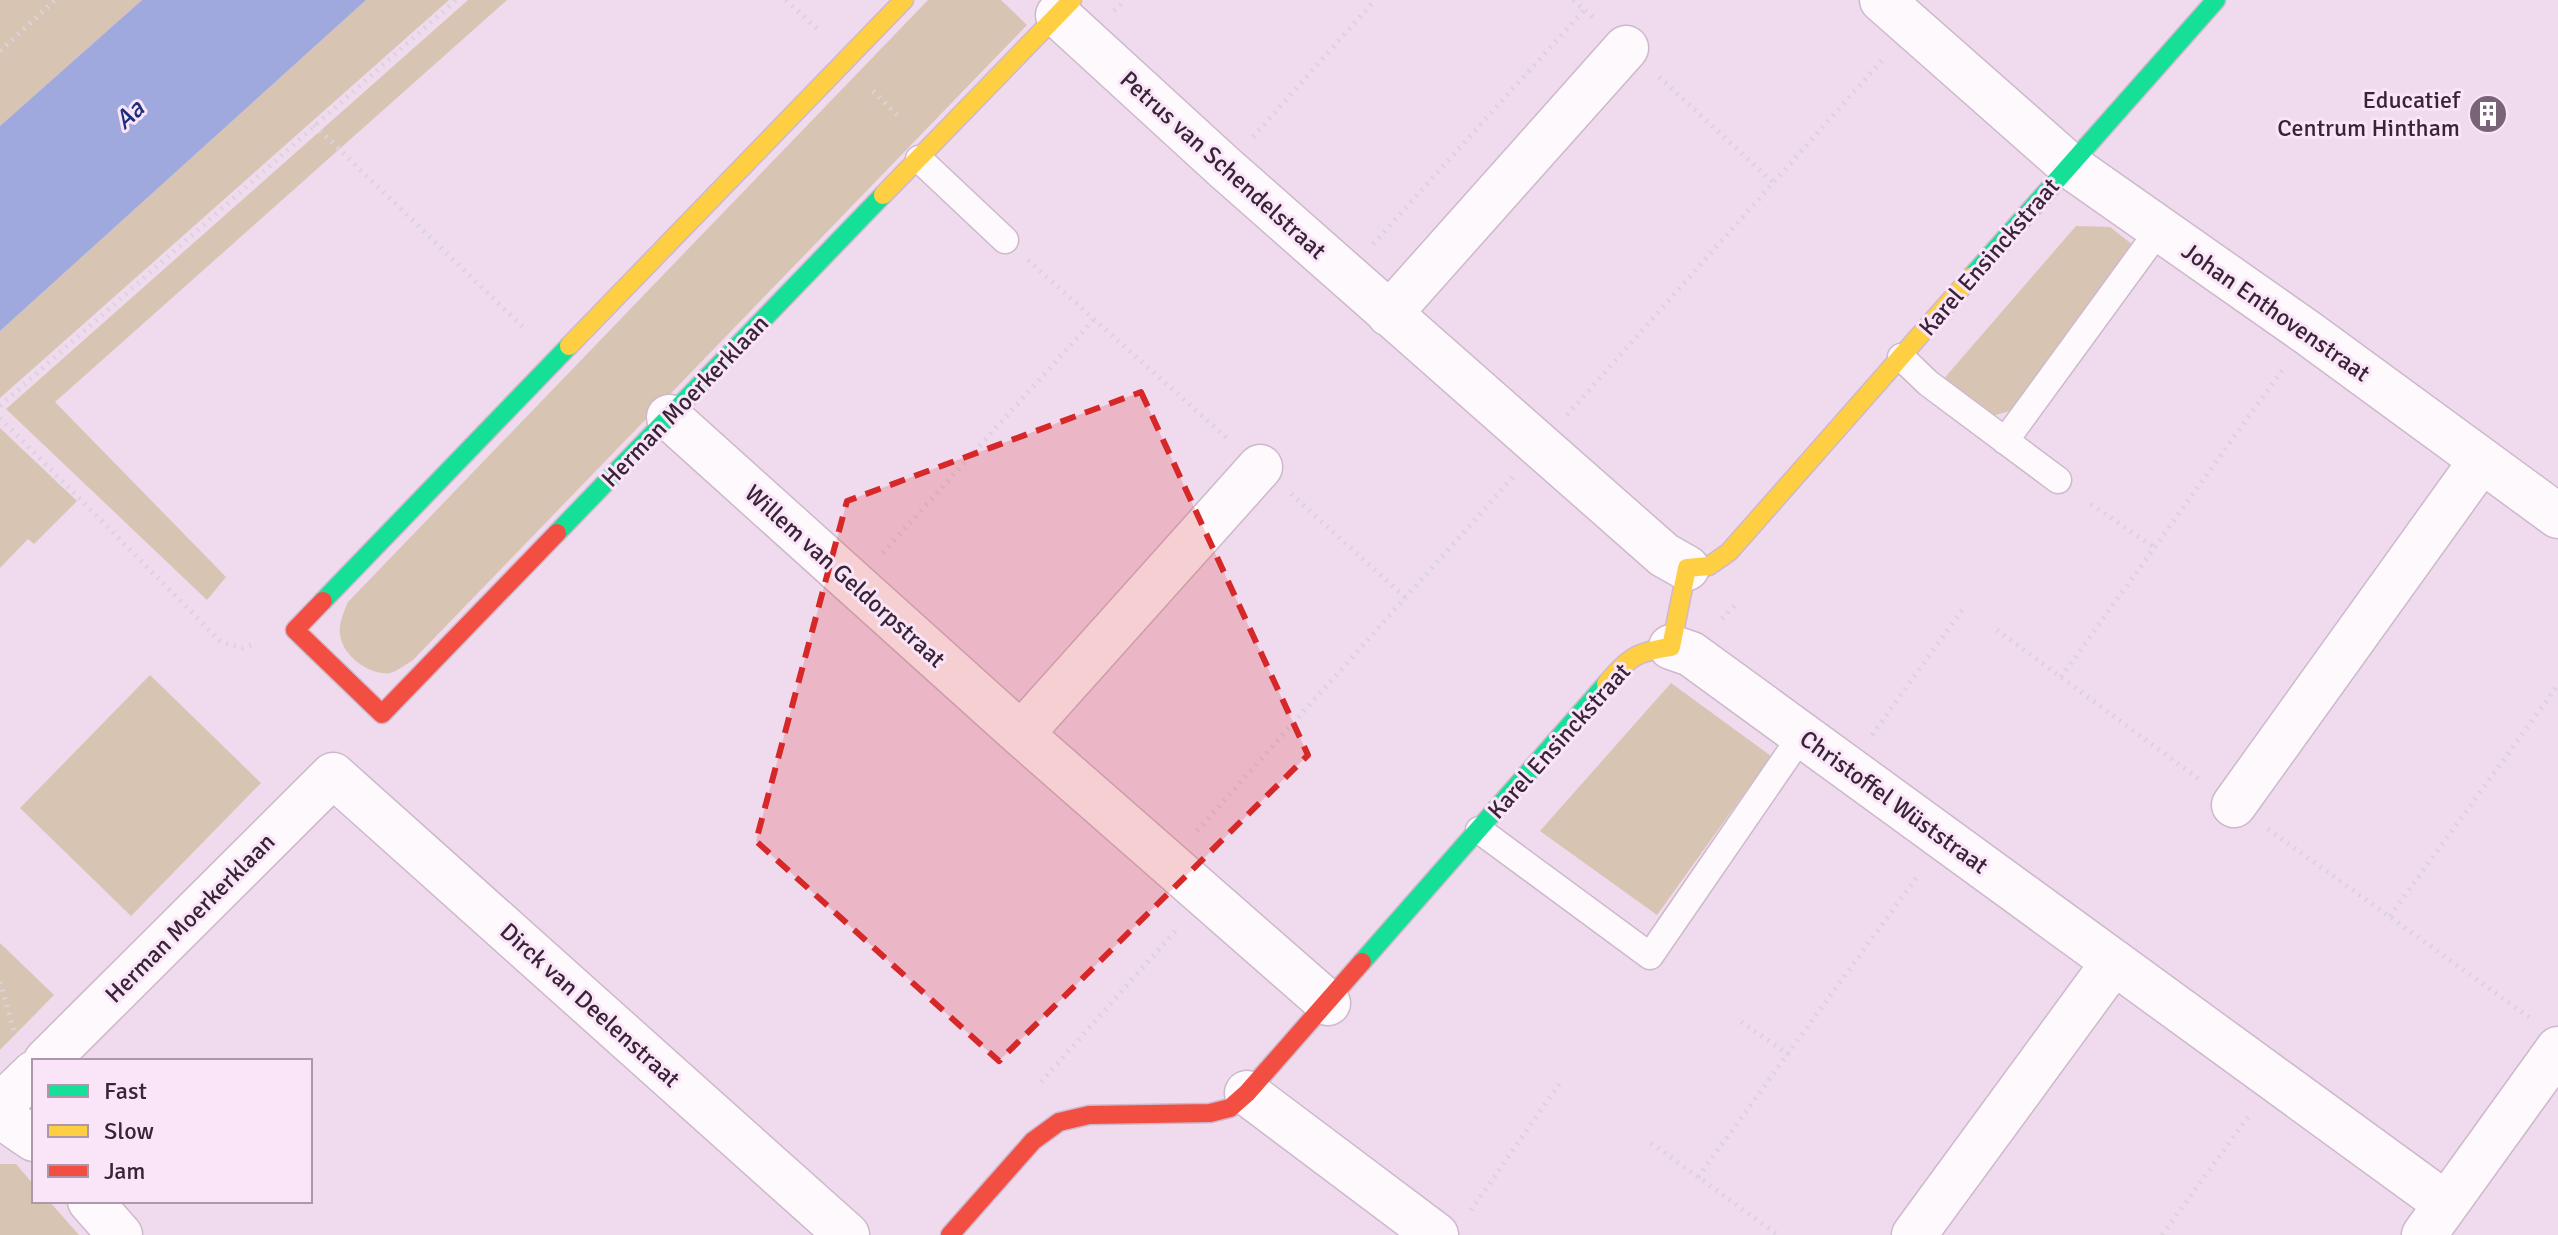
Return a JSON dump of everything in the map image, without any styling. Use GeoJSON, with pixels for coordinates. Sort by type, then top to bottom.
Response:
{"type":"FeatureCollection","features":[{"type":"Feature","properties":{"kind":"street"},"geometry":{"type":"LineString","coordinates":[[295,630],[904,0]]}},
{"type":"Feature","properties":{"kind":"street","name":"Karel Ensinckstraat"},"geometry":{"type":"LineString","coordinates":[[1687,568],[1709,566],[1729,552],[2216,0]]}},
{"type":"Feature","properties":{"kind":"street","name":"Petrus van Schendelstraat"},"geometry":{"type":"LineString","coordinates":[[1065,7],[1225,168],[1539,447],[1664,555],[1687,568]]}},
{"type":"Feature","properties":{"kind":"street","name":"Herman Moerkerklaan"},"geometry":{"type":"LineString","coordinates":[[295,630],[382,714],[1065,7]]}},
{"type":"Feature","properties":{"kind":"street","name":"Johan Enthovenstraat"},"geometry":{"type":"LineString","coordinates":[[1897,13],[2070,166],[2308,333],[2558,516]]}},
{"type":"Feature","properties":{"kind":"street"},"geometry":{"type":"LineString","coordinates":[[1389,314],[1626,48]]}},
{"type":"Feature","properties":{"kind":"street","name":"Willem van Geldorpstraat"},"geometry":{"type":"LineString","coordinates":[[669,417],[854,586],[1328,1003]]}},
{"type":"Feature","properties":{"kind":"street"},"geometry":{"type":"LineString","coordinates":[[2234,805],[2481,461]]}},
{"type":"Feature","properties":{"kind":"street"},"geometry":{"type":"LineString","coordinates":[[1021,734],[1260,467]]}},
{"type":"Feature","properties":{"kind":"street"},"geometry":{"type":"LineString","coordinates":[[1671,647],[1687,568]]}},
{"type":"Feature","properties":{"kind":"street","name":"Karel Ensinckstraat"},"geometry":{"type":"LineString","coordinates":[[950,1235],[1033,1141],[1059,1122],[1089,1115],[1210,1113],[1230,1108],[1328,1003],[1622,666],[1643,651],[1671,647]]}},
{"type":"Feature","properties":{"kind":"street","name":"Christoffel Wüststraat"},"geometry":{"type":"LineString","coordinates":[[1671,647],[1691,654],[2276,1080],[2435,1220]]}},
{"type":"Feature","properties":{"kind":"street","name":"Herman Moerkerklaan"},"geometry":{"type":"LineString","coordinates":[[48,1059],[333,775]]}},
{"type":"Feature","properties":{"kind":"street","name":"Dirck van Deelenstraat"},"geometry":{"type":"LineString","coordinates":[[333,775],[847,1235]]}},
{"type":"Feature","properties":{"kind":"street"},"geometry":{"type":"LineString","coordinates":[[1914,1235],[2114,962]]}},
{"type":"Feature","properties":{"kind":"street"},"geometry":{"type":"LineString","coordinates":[[2435,1220],[2545,1034]]}},
{"type":"Feature","properties":{"kind":"street"},"geometry":{"type":"LineString","coordinates":[[0,1106],[32,1075]]}},
{"type":"Feature","properties":{"kind":"street"},"geometry":{"type":"LineString","coordinates":[[1247,1093],[1431,1228]]}},
{"type":"Feature","properties":{"kind":"street"},"geometry":{"type":"LineString","coordinates":[[0,1120],[9,1122],[32,1138]]}},
{"type":"Feature","properties":{"kind":"street"},"geometry":{"type":"LineString","coordinates":[[92,1203],[120,1235]]}},
{"type":"Feature","properties":{"kind":"lane"},"geometry":{"type":"LineString","coordinates":[[919,159],[1005,240]]}},
{"type":"Feature","properties":{"kind":"lane"},"geometry":{"type":"LineString","coordinates":[[2005,441],[2159,230]]}},
{"type":"Feature","properties":{"kind":"lane"},"geometry":{"type":"LineString","coordinates":[[1901,357],[1928,383],[2058,480]]}},
{"type":"Feature","properties":{"kind":"lane"},"geometry":{"type":"LineString","coordinates":[[1479,830],[1650,956],[1802,735]]}},
{"type":"Feature","properties":{"kind":"path"},"geometry":{"type":"LineString","coordinates":[[0,51],[55,0]]}},
{"type":"Feature","properties":{"kind":"path"},"geometry":{"type":"LineString","coordinates":[[0,406],[456,0]]}},
{"type":"Feature","properties":{"kind":"path"},"geometry":{"type":"LineString","coordinates":[[1225,168],[1375,0]]}},
{"type":"Feature","properties":{"kind":"path"},"geometry":{"type":"LineString","coordinates":[[1573,0],[1773,182]]}},
{"type":"Feature","properties":{"kind":"path"},"geometry":{"type":"LineString","coordinates":[[1345,275],[1584,10]]}},
{"type":"Feature","properties":{"kind":"path"},"geometry":{"type":"LineString","coordinates":[[1167,864],[1773,182],[1897,13]]}},
{"type":"Feature","properties":{"kind":"path"},"geometry":{"type":"LineString","coordinates":[[866,84],[905,123]]}},
{"type":"Feature","properties":{"kind":"path"},"geometry":{"type":"LineString","coordinates":[[314,125],[557,360]]}},
{"type":"Feature","properties":{"kind":"path"},"geometry":{"type":"LineString","coordinates":[[1005,240],[1406,598]]}},
{"type":"Feature","properties":{"kind":"path"},"geometry":{"type":"LineString","coordinates":[[854,586],[1094,319]]}},
{"type":"Feature","properties":{"kind":"path"},"geometry":{"type":"LineString","coordinates":[[2061,677],[2308,333]]}},
{"type":"Feature","properties":{"kind":"path"},"geometry":{"type":"LineString","coordinates":[[0,418],[221,642],[242,648],[295,630]]}},
{"type":"Feature","properties":{"kind":"path"},"geometry":{"type":"LineString","coordinates":[[2091,504],[2155,548]]}},
{"type":"Feature","properties":{"kind":"path"},"geometry":{"type":"LineString","coordinates":[[1848,768],[1965,606]]}},
{"type":"Feature","properties":{"kind":"path"},"geometry":{"type":"LineString","coordinates":[[1997,630],[2390,916],[2545,1034]]}},
{"type":"Feature","properties":{"kind":"path"},"geometry":{"type":"LineString","coordinates":[[2390,916],[2558,685]]}},
{"type":"Feature","properties":{"kind":"path"},"geometry":{"type":"LineString","coordinates":[[1698,1177],[1945,839]]}},
{"type":"Feature","properties":{"kind":"path"},"geometry":{"type":"LineString","coordinates":[[1040,1083],[1207,896]]}},
{"type":"Feature","properties":{"kind":"path"},"geometry":{"type":"LineString","coordinates":[[1741,1022],[1788,1054]]}},
{"type":"Feature","properties":{"kind":"path"},"geometry":{"type":"LineString","coordinates":[[1431,1228],[1562,1080]]}},
{"type":"Feature","properties":{"kind":"path"},"geometry":{"type":"LineString","coordinates":[[2162,1235],[2276,1080]]}},
{"type":"Feature","properties":{"kind":"path"},"geometry":{"type":"LineString","coordinates":[[1651,1143],[1778,1235]]}},
{"type":"Feature","properties":{"kind":"highlighted area"},"geometry":{"type":"Polygon","coordinates":[[[1141,392],[1308,755],[999,1061],[756,841],[847,501],[1141,392]]]}},
{"type":"Feature","properties":{"kind":"shaded area"},"geometry":{"type":"Polygon","coordinates":[[[0,0],[142,0],[0,126],[0,0]]]}},
{"type":"Feature","properties":{"kind":"shaded area"},"geometry":{"type":"Polygon","coordinates":[[[366,0],[449,0],[0,398],[0,331],[366,0]]]}},
{"type":"Feature","properties":{"kind":"shaded area"},"geometry":{"type":"Polygon","coordinates":[[[468,0],[507,0],[55,402],[226,577],[207,600],[6,409],[468,0]]]}},
{"type":"Feature","properties":{"kind":"shaded area"},"geometry":{"type":"Polygon","coordinates":[[[928,0],[1001,0],[1027,25],[412,661],[392,672],[383,673],[367,668],[353,658],[343,646],[340,634],[341,620],[348,602],[928,0]]]}},
{"type":"Feature","properties":{"kind":"shaded area"},"geometry":{"type":"Polygon","coordinates":[[[2076,226],[2110,227],[2133,245],[2016,409],[1989,417],[1941,382],[2076,226]]]}},
{"type":"Feature","properties":{"kind":"shaded area"},"geometry":{"type":"Polygon","coordinates":[[[0,428],[77,501],[34,544],[28,539],[0,568],[0,428]]]}},
{"type":"Feature","properties":{"kind":"shaded area"},"geometry":{"type":"Polygon","coordinates":[[[150,675],[261,783],[131,916],[20,808],[150,675]]]}},
{"type":"Feature","properties":{"kind":"shaded area"},"geometry":{"type":"Polygon","coordinates":[[[1671,683],[1771,756],[1657,915],[1540,831],[1671,683]]]}},
{"type":"Feature","properties":{"kind":"shaded area"},"geometry":{"type":"Polygon","coordinates":[[[0,943],[54,995],[0,1050],[0,943]]]}},
{"type":"Feature","properties":{"kind":"shaded area"},"geometry":{"type":"Polygon","coordinates":[[[0,1164],[16,1164],[32,1183],[32,1203],[51,1203],[79,1235],[0,1235],[0,1164]]]}},
{"type":"Feature","properties":{"kind":"water","name":"Aa"},"geometry":{"type":"Polygon","coordinates":[[[142,0],[366,0],[0,331],[0,126],[142,0]]]}},
{"type":"Feature","properties":{"kind":"traffic: fast"},"geometry":{"type":"LineString","coordinates":[[1972,276],[2216,0]]}},
{"type":"Feature","properties":{"kind":"traffic: fast"},"geometry":{"type":"LineString","coordinates":[[557,533],[883,195]]}},
{"type":"Feature","properties":{"kind":"traffic: fast"},"geometry":{"type":"LineString","coordinates":[[323,601],[569,346]]}},
{"type":"Feature","properties":{"kind":"traffic: fast"},"geometry":{"type":"LineString","coordinates":[[1362,962],[1606,684]]}},
{"type":"Feature","properties":{"kind":"traffic: slow"},"geometry":{"type":"LineString","coordinates":[[569,346],[904,0]]}},
{"type":"Feature","properties":{"kind":"traffic: slow"},"geometry":{"type":"LineString","coordinates":[[883,195],[1072,0]]}},
{"type":"Feature","properties":{"kind":"traffic: slow"},"geometry":{"type":"LineString","coordinates":[[1606,684],[1634,657],[1671,647],[1687,568],[1709,566],[1729,552],[1972,276]]}},
{"type":"Feature","properties":{"kind":"traffic: jam"},"geometry":{"type":"LineString","coordinates":[[323,601],[295,630],[382,714],[557,533]]}},
{"type":"Feature","properties":{"kind":"traffic: jam"},"geometry":{"type":"LineString","coordinates":[[950,1235],[1033,1141],[1059,1122],[1089,1115],[1210,1113],[1230,1108],[1247,1093],[1362,962]]}},
{"type":"Feature","properties":{"kind":"place","name":"Educatief Centrum Hintham"},"geometry":{"type":"Point","coordinates":[2488,114]}}]}
